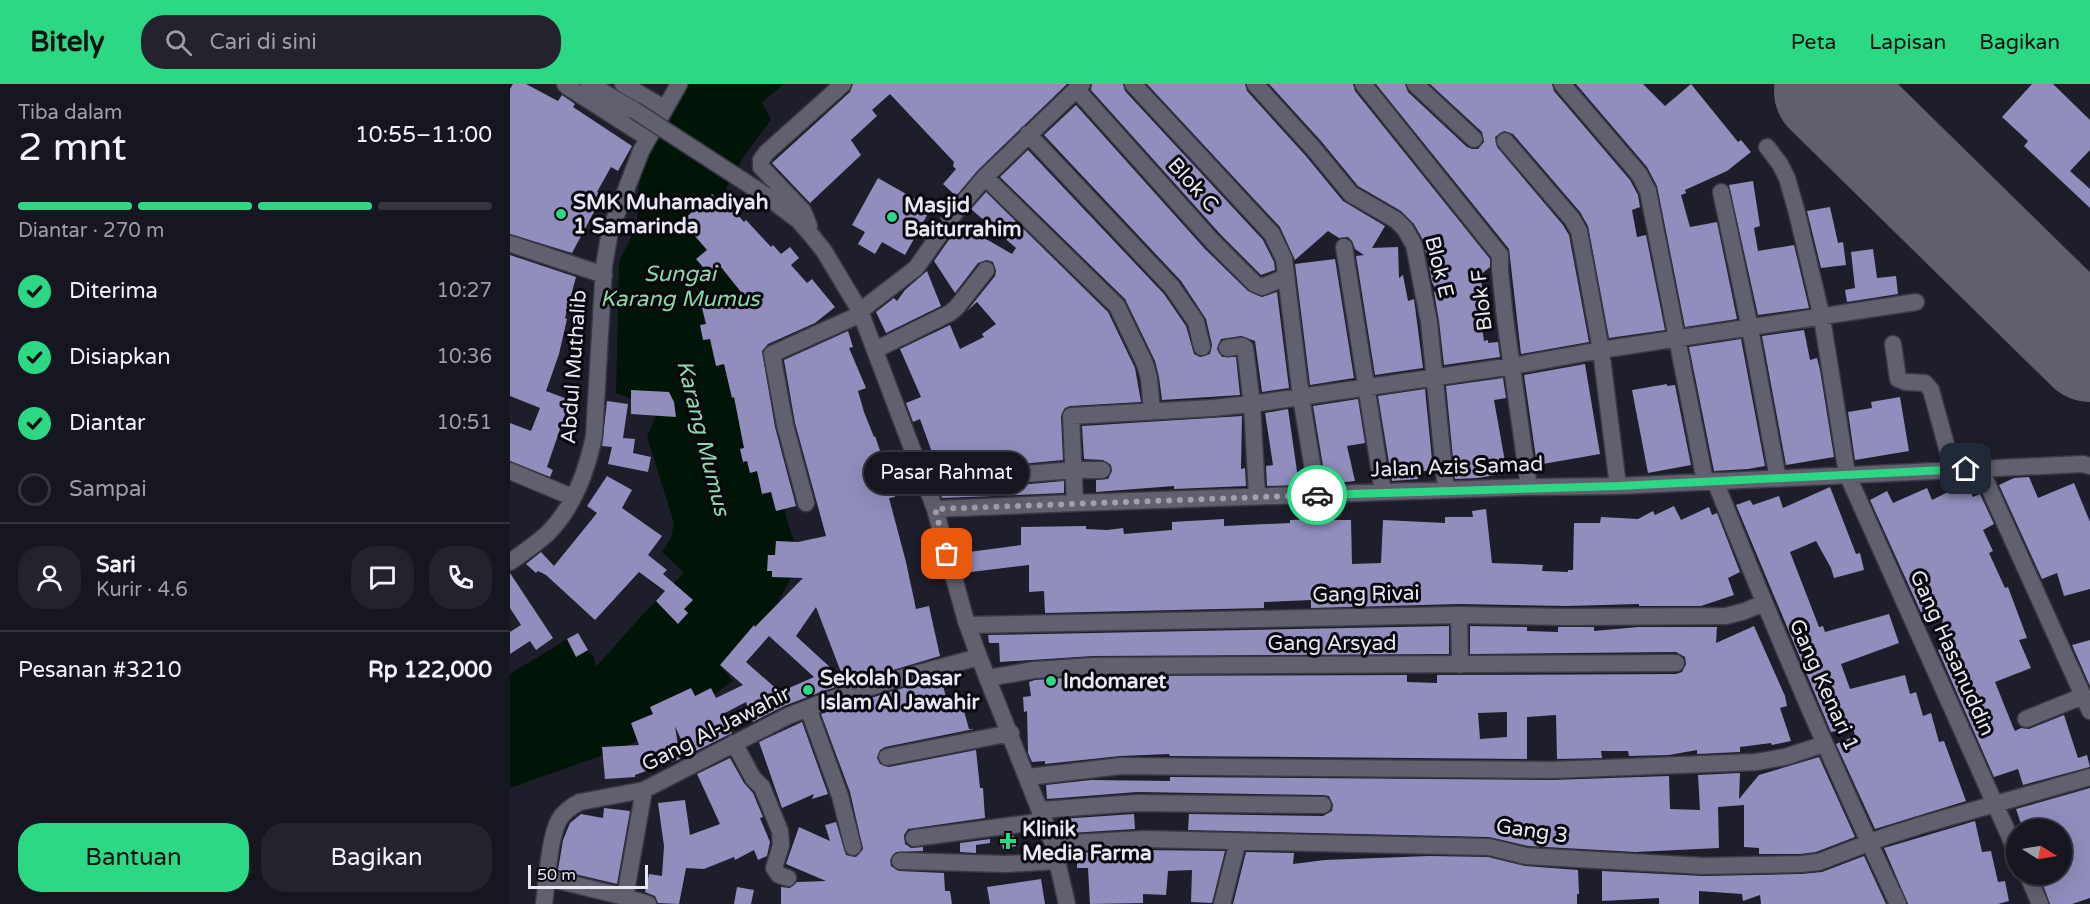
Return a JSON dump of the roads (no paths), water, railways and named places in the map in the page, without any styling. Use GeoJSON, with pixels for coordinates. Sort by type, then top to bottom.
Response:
{"type":"FeatureCollection","features":[{"type":"Feature","properties":{"kind":"street"},"geometry":{"type":"LineString","coordinates":[[565,84],[644,144]]}},
{"type":"Feature","properties":{"kind":"street"},"geometry":{"type":"LineString","coordinates":[[589,84],[634,110],[765,195],[799,221],[824,250],[860,312],[935,509],[979,657],[1053,844],[1067,904]]}},
{"type":"Feature","properties":{"kind":"street"},"geometry":{"type":"LineString","coordinates":[[623,84],[664,108]]}},
{"type":"Feature","properties":{"kind":"street","name":"Abdul Muthalib"},"geometry":{"type":"LineString","coordinates":[[510,562],[548,533],[565,512],[589,459],[594,436],[608,239],[614,216],[644,144],[679,84]]}},
{"type":"Feature","properties":{"kind":"street"},"geometry":{"type":"LineString","coordinates":[[812,236],[803,211],[761,167],[761,160],[843,84]]}},
{"type":"Feature","properties":{"kind":"street"},"geometry":{"type":"LineString","coordinates":[[1133,84],[1272,234],[1284,259],[1301,397],[1317,495]]}},
{"type":"Feature","properties":{"kind":"street","name":"Blok E"},"geometry":{"type":"LineString","coordinates":[[1255,84],[1351,194],[1396,220],[1405,229],[1414,245],[1429,322],[1446,490]]}},
{"type":"Feature","properties":{"kind":"street","name":"Blok F"},"geometry":{"type":"LineString","coordinates":[[1363,84],[1500,255],[1505,318],[1529,487]]}},
{"type":"Feature","properties":{"kind":"street"},"geometry":{"type":"LineString","coordinates":[[1415,84],[1474,139]]}},
{"type":"Feature","properties":{"kind":"street","name":"Gang Kenari 1"},"geometry":{"type":"LineString","coordinates":[[1562,84],[1640,174],[1648,191],[1710,481],[1824,744],[1898,904]]}},
{"type":"Feature","properties":{"kind":"street"},"geometry":{"type":"LineString","coordinates":[[806,503],[785,425],[772,354],[860,312],[916,268],[957,210],[985,177],[1079,86]]}},
{"type":"Feature","properties":{"kind":"street","name":"Blok C"},"geometry":{"type":"LineString","coordinates":[[1079,86],[1213,242],[1255,284],[1262,286],[1286,277]]}},
{"type":"Feature","properties":{"kind":"street"},"geometry":{"type":"LineString","coordinates":[[1028,134],[1172,287],[1196,322],[1202,347]]}},
{"type":"Feature","properties":{"kind":"street"},"geometry":{"type":"LineString","coordinates":[[1504,141],[1572,219],[1579,231],[1600,350],[1618,486]]}},
{"type":"Feature","properties":{"kind":"street","name":"Gang Hasanuddin"},"geometry":{"type":"LineString","coordinates":[[1767,147],[1780,164],[1793,196],[1822,318],[1848,474],[2006,829]]}},
{"type":"Feature","properties":{"kind":"street"},"geometry":{"type":"LineString","coordinates":[[985,177],[1117,306],[1145,364],[1149,378],[1152,411]]}},
{"type":"Feature","properties":{"kind":"street"},"geometry":{"type":"LineString","coordinates":[[1721,192],[1750,328],[1778,479]]}},
{"type":"Feature","properties":{"kind":"street"},"geometry":{"type":"LineString","coordinates":[[511,244],[604,275]]}},
{"type":"Feature","properties":{"kind":"street"},"geometry":{"type":"LineString","coordinates":[[1344,247],[1383,492]]}},
{"type":"Feature","properties":{"kind":"street"},"geometry":{"type":"LineString","coordinates":[[875,350],[957,308],[986,270]]}},
{"type":"Feature","properties":{"kind":"street"},"geometry":{"type":"LineString","coordinates":[[1075,502],[1071,416],[1252,404],[1513,366],[1600,350],[1916,302]]}},
{"type":"Feature","properties":{"kind":"street"},"geometry":{"type":"LineString","coordinates":[[1893,344],[1898,379],[1906,382],[1921,382],[1931,390],[1953,470]]}},
{"type":"Feature","properties":{"kind":"street"},"geometry":{"type":"LineString","coordinates":[[1227,348],[1242,346],[1245,348],[1252,404],[1257,496]]}},
{"type":"Feature","properties":{"kind":"street","name":"Jalan Azis Samad"},"geometry":{"type":"LineString","coordinates":[[935,509],[1075,502],[1618,486],[1980,468],[2083,464],[2090,466]]}},
{"type":"Feature","properties":{"kind":"street"},"geometry":{"type":"LineString","coordinates":[[1980,468],[2087,704],[2026,719]]}},
{"type":"Feature","properties":{"kind":"street"},"geometry":{"type":"LineString","coordinates":[[926,485],[941,481],[1074,470],[1102,470]]}},
{"type":"Feature","properties":{"kind":"street"},"geometry":{"type":"LineString","coordinates":[[510,471],[572,497]]}},
{"type":"Feature","properties":{"kind":"street","name":"Gang Rivai"},"geometry":{"type":"LineString","coordinates":[[968,625],[1460,615],[1726,616],[1764,603]]}},
{"type":"Feature","properties":{"kind":"street"},"geometry":{"type":"LineString","coordinates":[[1460,615],[1460,665]]}},
{"type":"Feature","properties":{"kind":"street","name":"Gang Al-Jawahir"},"geometry":{"type":"LineString","coordinates":[[544,904],[554,833],[559,820],[571,806],[580,802],[644,790],[734,742],[808,708],[893,680],[979,657]]}},
{"type":"Feature","properties":{"kind":"street","name":"Gang Arsyad"},"geometry":{"type":"LineString","coordinates":[[988,678],[1066,667],[1676,663]]}},
{"type":"Feature","properties":{"kind":"street"},"geometry":{"type":"LineString","coordinates":[[808,708],[840,796],[853,848]]}},
{"type":"Feature","properties":{"kind":"street"},"geometry":{"type":"LineString","coordinates":[[887,757],[1011,733]]}},
{"type":"Feature","properties":{"kind":"street"},"geometry":{"type":"LineString","coordinates":[[734,742],[753,778],[762,787],[780,831],[782,845],[774,868],[779,875],[788,878]]}},
{"type":"Feature","properties":{"kind":"street"},"geometry":{"type":"LineString","coordinates":[[1028,777],[1120,766],[1552,770],[1756,762],[1785,757],[1824,744]]}},
{"type":"Feature","properties":{"kind":"street","name":"Gang 3"},"geometry":{"type":"LineString","coordinates":[[1053,844],[1144,839],[1489,847],[1526,856],[1704,866],[1801,864],[1819,862],[1884,837],[1994,803],[2062,787],[2090,777]]}},
{"type":"Feature","properties":{"kind":"street"},"geometry":{"type":"LineString","coordinates":[[625,897],[644,790]]}},
{"type":"Feature","properties":{"kind":"street"},"geometry":{"type":"LineString","coordinates":[[914,838],[1137,803],[1323,805]]}},
{"type":"Feature","properties":{"kind":"street"},"geometry":{"type":"LineString","coordinates":[[1222,904],[1238,841]]}},
{"type":"Feature","properties":{"kind":"street"},"geometry":{"type":"LineString","coordinates":[[900,861],[1007,864],[1057,861]]}},
{"type":"Feature","properties":{"kind":"street"},"geometry":{"type":"LineString","coordinates":[[548,878],[648,904]]}},
{"type":"Feature","properties":{"kind":"street"},"geometry":{"type":"LineString","coordinates":[[2032,885],[2040,904]]}},
{"type":"Feature","properties":{"kind":"water","name":"Sungai Karang Mumus"},"geometry":{"type":"Polygon","coordinates":[[[682,84],[784,84],[762,102],[771,120],[742,159],[711,217],[756,283],[740,313],[787,520],[797,549],[796,570],[774,609],[722,668],[733,681],[676,721],[620,749],[510,788],[510,674],[569,638],[594,656],[596,667],[645,612],[684,573],[662,552],[671,538],[674,523],[647,437],[659,409],[616,393],[619,262],[637,225],[643,157],[682,84]]]}},
{"type":"Feature","properties":{"kind":"place","name":"SMK Muhamadiyah 1 Samarinda"},"geometry":{"type":"Point","coordinates":[561,214]}},
{"type":"Feature","properties":{"kind":"place","name":"Masjid Baiturrahim"},"geometry":{"type":"Point","coordinates":[892,217]}},
{"type":"Feature","properties":{"kind":"place","name":"Pasar Rahmat"},"geometry":{"type":"Point","coordinates":[947,554]}},
{"type":"Feature","properties":{"kind":"place","name":"Indomaret"},"geometry":{"type":"Point","coordinates":[1051,681]}},
{"type":"Feature","properties":{"kind":"place","name":"Sekolah Dasar Islam Al Jawahir"},"geometry":{"type":"Point","coordinates":[808,690]}},
{"type":"Feature","properties":{"kind":"place","name":"Klinik Media Farma"},"geometry":{"type":"Point","coordinates":[1008,841]}},
{"type":"Feature","properties":{"kind":"water label","name":"Karang Mumus"},"geometry":{"type":"Point","coordinates":[703,438]}}]}
